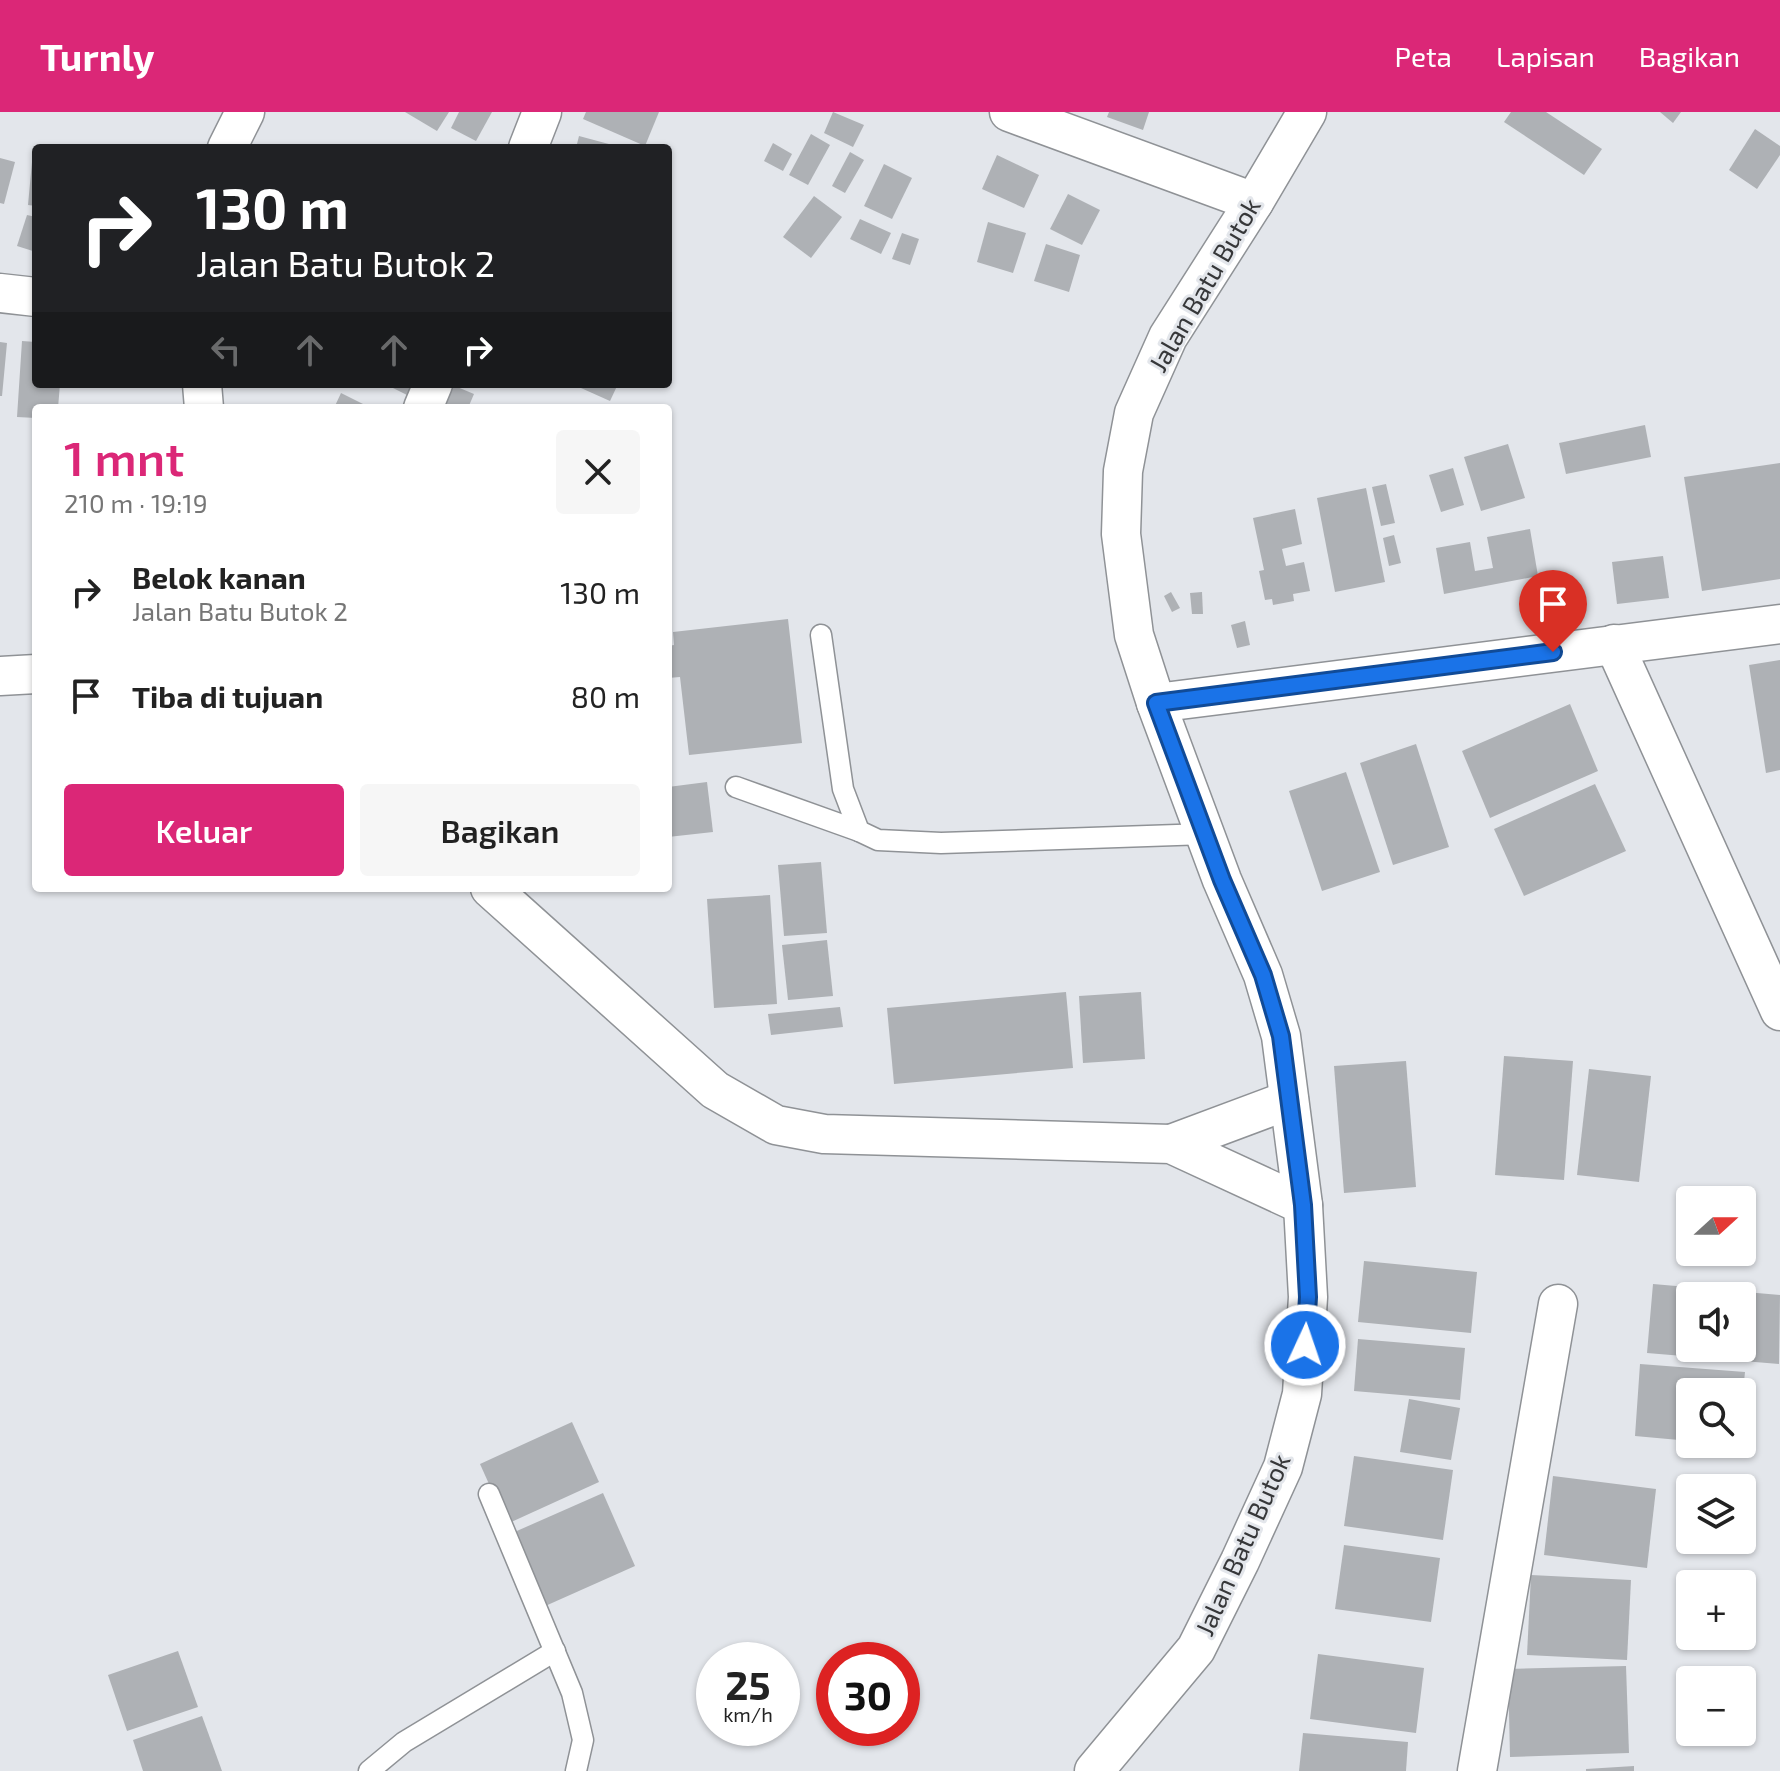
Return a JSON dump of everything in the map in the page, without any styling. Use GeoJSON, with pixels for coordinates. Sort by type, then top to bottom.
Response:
{"type":"FeatureCollection","features":[{"type":"Feature","properties":{"kind":"street"},"geometry":{"type":"LineString","coordinates":[[229,144],[245,112]]}},
{"type":"Feature","properties":{"kind":"street"},"geometry":{"type":"LineString","coordinates":[[530,144],[542,112]]}},
{"type":"Feature","properties":{"kind":"street"},"geometry":{"type":"LineString","coordinates":[[1009,112],[1254,202]]}},
{"type":"Feature","properties":{"kind":"street","name":"Jalan Batu Butok"},"geometry":{"type":"LineString","coordinates":[[1094,1771],[1196,1649],[1283,1467],[1302,1394],[1308,1297],[1303,1205],[1281,1036],[1263,975],[1156,703],[1134,635],[1121,534],[1126,456],[1134,413],[1168,337],[1307,112]]}},
{"type":"Feature","properties":{"kind":"street"},"geometry":{"type":"LineString","coordinates":[[0,293],[32,297]]}},
{"type":"Feature","properties":{"kind":"street"},"geometry":{"type":"LineString","coordinates":[[1156,703],[1780,624]]}},
{"type":"Feature","properties":{"kind":"street"},"geometry":{"type":"LineString","coordinates":[[1614,644],[1780,1011]]}},
{"type":"Feature","properties":{"kind":"street"},"geometry":{"type":"LineString","coordinates":[[0,676],[32,674]]}},
{"type":"Feature","properties":{"kind":"street"},"geometry":{"type":"LineString","coordinates":[[494,892],[715,1090],[776,1125],[824,1134],[1171,1144],[1289,1100]]}},
{"type":"Feature","properties":{"kind":"street"},"geometry":{"type":"LineString","coordinates":[[1171,1144],[1303,1205]]}},
{"type":"Feature","properties":{"kind":"street"},"geometry":{"type":"LineString","coordinates":[[1477,1771],[1558,1304]]}},
{"type":"Feature","properties":{"kind":"lane"},"geometry":{"type":"LineString","coordinates":[[821,635],[843,789],[859,831]]}},
{"type":"Feature","properties":{"kind":"lane"},"geometry":{"type":"LineString","coordinates":[[736,787],[878,840],[941,843],[1206,834]]}},
{"type":"Feature","properties":{"kind":"lane"},"geometry":{"type":"LineString","coordinates":[[489,1494],[555,1651],[581,1722],[583,1740],[576,1771]]}},
{"type":"Feature","properties":{"kind":"lane"},"geometry":{"type":"LineString","coordinates":[[369,1771],[404,1742],[555,1651]]}},
{"type":"Feature","properties":{"kind":"building"},"geometry":{"type":"Polygon","coordinates":[[[405,112],[449,112],[437,131],[405,112]]]}},
{"type":"Feature","properties":{"kind":"building"},"geometry":{"type":"Polygon","coordinates":[[[459,112],[492,112],[476,141],[451,128],[459,112]]]}},
{"type":"Feature","properties":{"kind":"building"},"geometry":{"type":"Polygon","coordinates":[[[586,112],[659,112],[646,144],[583,119],[586,112]]]}},
{"type":"Feature","properties":{"kind":"building"},"geometry":{"type":"Polygon","coordinates":[[[833,112],[864,125],[853,147],[824,133],[833,112]]]}},
{"type":"Feature","properties":{"kind":"building"},"geometry":{"type":"Polygon","coordinates":[[[1109,112],[1149,112],[1143,130],[1107,117],[1109,112]]]}},
{"type":"Feature","properties":{"kind":"building"},"geometry":{"type":"Polygon","coordinates":[[[1511,112],[1546,112],[1602,149],[1584,175],[1504,122],[1511,112]]]}},
{"type":"Feature","properties":{"kind":"building"},"geometry":{"type":"Polygon","coordinates":[[[1660,112],[1681,112],[1673,123],[1660,112]]]}},
{"type":"Feature","properties":{"kind":"building"},"geometry":{"type":"Polygon","coordinates":[[[1755,129],[1780,146],[1780,155],[1757,189],[1729,170],[1755,129]]]}},
{"type":"Feature","properties":{"kind":"building"},"geometry":{"type":"Polygon","coordinates":[[[811,134],[830,145],[808,185],[789,175],[811,134]]]}},
{"type":"Feature","properties":{"kind":"building"},"geometry":{"type":"Polygon","coordinates":[[[579,136],[609,144],[577,144],[579,136]]]}},
{"type":"Feature","properties":{"kind":"building"},"geometry":{"type":"Polygon","coordinates":[[[773,143],[792,154],[783,171],[764,161],[773,143]]]}},
{"type":"Feature","properties":{"kind":"building"},"geometry":{"type":"Polygon","coordinates":[[[850,152],[864,160],[845,193],[832,186],[850,152]]]}},
{"type":"Feature","properties":{"kind":"building"},"geometry":{"type":"Polygon","coordinates":[[[997,155],[1039,175],[1024,208],[982,189],[997,155]]]}},
{"type":"Feature","properties":{"kind":"building"},"geometry":{"type":"Polygon","coordinates":[[[0,158],[15,162],[4,204],[0,203],[0,158]]]}},
{"type":"Feature","properties":{"kind":"building"},"geometry":{"type":"Polygon","coordinates":[[[32,162],[32,206],[28,205],[32,162]]]}},
{"type":"Feature","properties":{"kind":"building"},"geometry":{"type":"Polygon","coordinates":[[[884,164],[912,178],[892,219],[864,206],[884,164]]]}},
{"type":"Feature","properties":{"kind":"building"},"geometry":{"type":"Polygon","coordinates":[[[1068,194],[1100,210],[1082,245],[1050,229],[1068,194]]]}},
{"type":"Feature","properties":{"kind":"building"},"geometry":{"type":"Polygon","coordinates":[[[814,196],[842,217],[811,258],[783,237],[814,196]]]}},
{"type":"Feature","properties":{"kind":"building"},"geometry":{"type":"Polygon","coordinates":[[[27,215],[32,216],[32,251],[17,246],[27,215]]]}},
{"type":"Feature","properties":{"kind":"building"},"geometry":{"type":"Polygon","coordinates":[[[860,219],[891,233],[881,254],[850,239],[860,219]]]}},
{"type":"Feature","properties":{"kind":"building"},"geometry":{"type":"Polygon","coordinates":[[[988,222],[1026,233],[1013,273],[977,262],[988,222]]]}},
{"type":"Feature","properties":{"kind":"building"},"geometry":{"type":"Polygon","coordinates":[[[902,233],[919,239],[910,265],[892,259],[902,233]]]}},
{"type":"Feature","properties":{"kind":"building"},"geometry":{"type":"Polygon","coordinates":[[[1046,244],[1080,255],[1069,292],[1034,281],[1046,244]]]}},
{"type":"Feature","properties":{"kind":"building"},"geometry":{"type":"Polygon","coordinates":[[[22,341],[32,342],[32,388],[60,388],[58,404],[32,404],[32,418],[17,417],[22,341]]]}},
{"type":"Feature","properties":{"kind":"building"},"geometry":{"type":"Polygon","coordinates":[[[0,342],[7,343],[2,396],[0,396],[0,342]]]}},
{"type":"Feature","properties":{"kind":"building"},"geometry":{"type":"Polygon","coordinates":[[[393,388],[418,388],[413,398],[393,388]]]}},
{"type":"Feature","properties":{"kind":"building"},"geometry":{"type":"Polygon","coordinates":[[[448,388],[460,388],[474,394],[470,404],[441,404],[448,388]]]}},
{"type":"Feature","properties":{"kind":"building"},"geometry":{"type":"Polygon","coordinates":[[[581,388],[616,388],[610,401],[581,388]]]}},
{"type":"Feature","properties":{"kind":"building"},"geometry":{"type":"Polygon","coordinates":[[[341,393],[363,404],[336,404],[341,393]]]}},
{"type":"Feature","properties":{"kind":"building"},"geometry":{"type":"Polygon","coordinates":[[[1645,425],[1651,457],[1566,474],[1559,443],[1645,425]]]}},
{"type":"Feature","properties":{"kind":"building"},"geometry":{"type":"Polygon","coordinates":[[[1508,444],[1525,498],[1481,511],[1464,457],[1508,444]]]}},
{"type":"Feature","properties":{"kind":"building"},"geometry":{"type":"Polygon","coordinates":[[[1780,463],[1780,579],[1702,591],[1684,477],[1780,463]]]}},
{"type":"Feature","properties":{"kind":"building"},"geometry":{"type":"Polygon","coordinates":[[[1453,468],[1464,505],[1441,512],[1429,475],[1453,468]]]}},
{"type":"Feature","properties":{"kind":"building"},"geometry":{"type":"Polygon","coordinates":[[[1386,484],[1395,523],[1381,526],[1372,487],[1386,484]]]}},
{"type":"Feature","properties":{"kind":"building"},"geometry":{"type":"Polygon","coordinates":[[[1366,488],[1385,582],[1335,592],[1317,498],[1366,488]]]}},
{"type":"Feature","properties":{"kind":"building"},"geometry":{"type":"Polygon","coordinates":[[[1295,509],[1302,544],[1282,549],[1286,566],[1304,562],[1310,591],[1293,594],[1294,601],[1273,605],[1272,599],[1265,600],[1259,571],[1264,570],[1253,518],[1295,509]]]}},
{"type":"Feature","properties":{"kind":"building"},"geometry":{"type":"Polygon","coordinates":[[[1530,529],[1538,576],[1444,594],[1436,548],[1470,542],[1475,571],[1493,568],[1487,537],[1530,529]]]}},
{"type":"Feature","properties":{"kind":"building"},"geometry":{"type":"Polygon","coordinates":[[[1394,535],[1401,563],[1389,566],[1383,538],[1394,535]]]}},
{"type":"Feature","properties":{"kind":"building"},"geometry":{"type":"Polygon","coordinates":[[[1663,556],[1669,598],[1617,604],[1612,562],[1663,556]]]}},
{"type":"Feature","properties":{"kind":"building"},"geometry":{"type":"Polygon","coordinates":[[[1171,592],[1180,608],[1172,612],[1164,596],[1171,592]]]}},
{"type":"Feature","properties":{"kind":"building"},"geometry":{"type":"Polygon","coordinates":[[[1202,592],[1203,614],[1192,614],[1190,593],[1202,592]]]}},
{"type":"Feature","properties":{"kind":"building"},"geometry":{"type":"Polygon","coordinates":[[[788,619],[802,743],[689,755],[680,677],[672,678],[673,632],[788,619]]]}},
{"type":"Feature","properties":{"kind":"building"},"geometry":{"type":"Polygon","coordinates":[[[1245,621],[1250,645],[1237,648],[1231,625],[1245,621]]]}},
{"type":"Feature","properties":{"kind":"building"},"geometry":{"type":"Polygon","coordinates":[[[1780,660],[1780,770],[1766,773],[1749,665],[1780,660]]]}},
{"type":"Feature","properties":{"kind":"building"},"geometry":{"type":"Polygon","coordinates":[[[1570,704],[1598,771],[1490,818],[1462,751],[1570,704]]]}},
{"type":"Feature","properties":{"kind":"building"},"geometry":{"type":"Polygon","coordinates":[[[1416,744],[1449,847],[1393,865],[1360,763],[1416,744]]]}},
{"type":"Feature","properties":{"kind":"building"},"geometry":{"type":"Polygon","coordinates":[[[1346,772],[1380,872],[1322,891],[1289,791],[1346,772]]]}},
{"type":"Feature","properties":{"kind":"building"},"geometry":{"type":"Polygon","coordinates":[[[707,782],[713,832],[672,837],[672,786],[707,782]]]}},
{"type":"Feature","properties":{"kind":"building"},"geometry":{"type":"Polygon","coordinates":[[[1595,784],[1626,851],[1524,896],[1494,829],[1595,784]]]}},
{"type":"Feature","properties":{"kind":"building"},"geometry":{"type":"Polygon","coordinates":[[[821,862],[827,933],[784,936],[778,865],[821,862]]]}},
{"type":"Feature","properties":{"kind":"building"},"geometry":{"type":"Polygon","coordinates":[[[770,895],[777,1004],[714,1008],[707,899],[770,895]]]}},
{"type":"Feature","properties":{"kind":"building"},"geometry":{"type":"Polygon","coordinates":[[[827,940],[833,996],[788,1000],[782,945],[827,940]]]}},
{"type":"Feature","properties":{"kind":"building"},"geometry":{"type":"Polygon","coordinates":[[[1066,992],[1073,1068],[894,1084],[887,1008],[1066,992]]]}},
{"type":"Feature","properties":{"kind":"building"},"geometry":{"type":"Polygon","coordinates":[[[1141,992],[1145,1059],[1083,1063],[1079,996],[1141,992]]]}},
{"type":"Feature","properties":{"kind":"building"},"geometry":{"type":"Polygon","coordinates":[[[840,1007],[843,1027],[771,1035],[768,1014],[840,1007]]]}},
{"type":"Feature","properties":{"kind":"building"},"geometry":{"type":"Polygon","coordinates":[[[1504,1056],[1573,1061],[1564,1180],[1495,1175],[1504,1056]]]}},
{"type":"Feature","properties":{"kind":"building"},"geometry":{"type":"Polygon","coordinates":[[[1406,1061],[1416,1187],[1344,1193],[1334,1066],[1406,1061]]]}},
{"type":"Feature","properties":{"kind":"building"},"geometry":{"type":"Polygon","coordinates":[[[1589,1069],[1651,1076],[1639,1182],[1577,1175],[1589,1069]]]}},
{"type":"Feature","properties":{"kind":"building"},"geometry":{"type":"Polygon","coordinates":[[[1364,1261],[1477,1272],[1471,1333],[1358,1322],[1364,1261]]]}},
{"type":"Feature","properties":{"kind":"building"},"geometry":{"type":"Polygon","coordinates":[[[1653,1284],[1676,1286],[1676,1355],[1647,1353],[1653,1284]]]}},
{"type":"Feature","properties":{"kind":"building"},"geometry":{"type":"Polygon","coordinates":[[[1756,1293],[1780,1295],[1779,1364],[1755,1362],[1756,1293]]]}},
{"type":"Feature","properties":{"kind":"building"},"geometry":{"type":"Polygon","coordinates":[[[1358,1339],[1465,1348],[1460,1400],[1354,1391],[1358,1339]]]}},
{"type":"Feature","properties":{"kind":"building"},"geometry":{"type":"Polygon","coordinates":[[[1640,1364],[1745,1372],[1744,1378],[1676,1378],[1676,1440],[1635,1436],[1640,1364]]]}},
{"type":"Feature","properties":{"kind":"building"},"geometry":{"type":"Polygon","coordinates":[[[1409,1399],[1460,1408],[1451,1460],[1400,1452],[1409,1399]]]}},
{"type":"Feature","properties":{"kind":"building"},"geometry":{"type":"Polygon","coordinates":[[[572,1422],[599,1482],[507,1524],[480,1464],[572,1422]]]}},
{"type":"Feature","properties":{"kind":"building"},"geometry":{"type":"Polygon","coordinates":[[[1354,1456],[1453,1470],[1443,1540],[1344,1526],[1354,1456]]]}},
{"type":"Feature","properties":{"kind":"building"},"geometry":{"type":"Polygon","coordinates":[[[1553,1476],[1656,1489],[1647,1568],[1544,1555],[1553,1476]]]}},
{"type":"Feature","properties":{"kind":"building"},"geometry":{"type":"Polygon","coordinates":[[[603,1493],[635,1566],[543,1607],[510,1534],[603,1493]]]}},
{"type":"Feature","properties":{"kind":"building"},"geometry":{"type":"Polygon","coordinates":[[[1344,1545],[1440,1558],[1431,1622],[1335,1609],[1344,1545]]]}},
{"type":"Feature","properties":{"kind":"building"},"geometry":{"type":"Polygon","coordinates":[[[1531,1575],[1631,1580],[1627,1660],[1527,1655],[1531,1575]]]}},
{"type":"Feature","properties":{"kind":"building"},"geometry":{"type":"Polygon","coordinates":[[[178,1651],[198,1707],[127,1731],[108,1675],[178,1651]]]}},
{"type":"Feature","properties":{"kind":"building"},"geometry":{"type":"Polygon","coordinates":[[[1318,1654],[1424,1668],[1416,1733],[1310,1719],[1318,1654]]]}},
{"type":"Feature","properties":{"kind":"building"},"geometry":{"type":"Polygon","coordinates":[[[1626,1666],[1629,1753],[1510,1757],[1508,1669],[1626,1666]]]}},
{"type":"Feature","properties":{"kind":"building"},"geometry":{"type":"Polygon","coordinates":[[[202,1716],[222,1771],[143,1771],[133,1740],[202,1716]]]}},
{"type":"Feature","properties":{"kind":"building"},"geometry":{"type":"Polygon","coordinates":[[[1303,1733],[1408,1742],[1406,1771],[1299,1771],[1303,1733]]]}},
{"type":"Feature","properties":{"kind":"building"},"geometry":{"type":"Polygon","coordinates":[[[1634,1766],[1634,1771],[1586,1771],[1586,1769],[1634,1766]]]}},
{"type":"Feature","properties":{"kind":"route"},"geometry":{"type":"LineString","coordinates":[[1305,1345],[1308,1297],[1303,1205],[1281,1036],[1263,975],[1222,880],[1156,703],[1553,652]]}}]}
